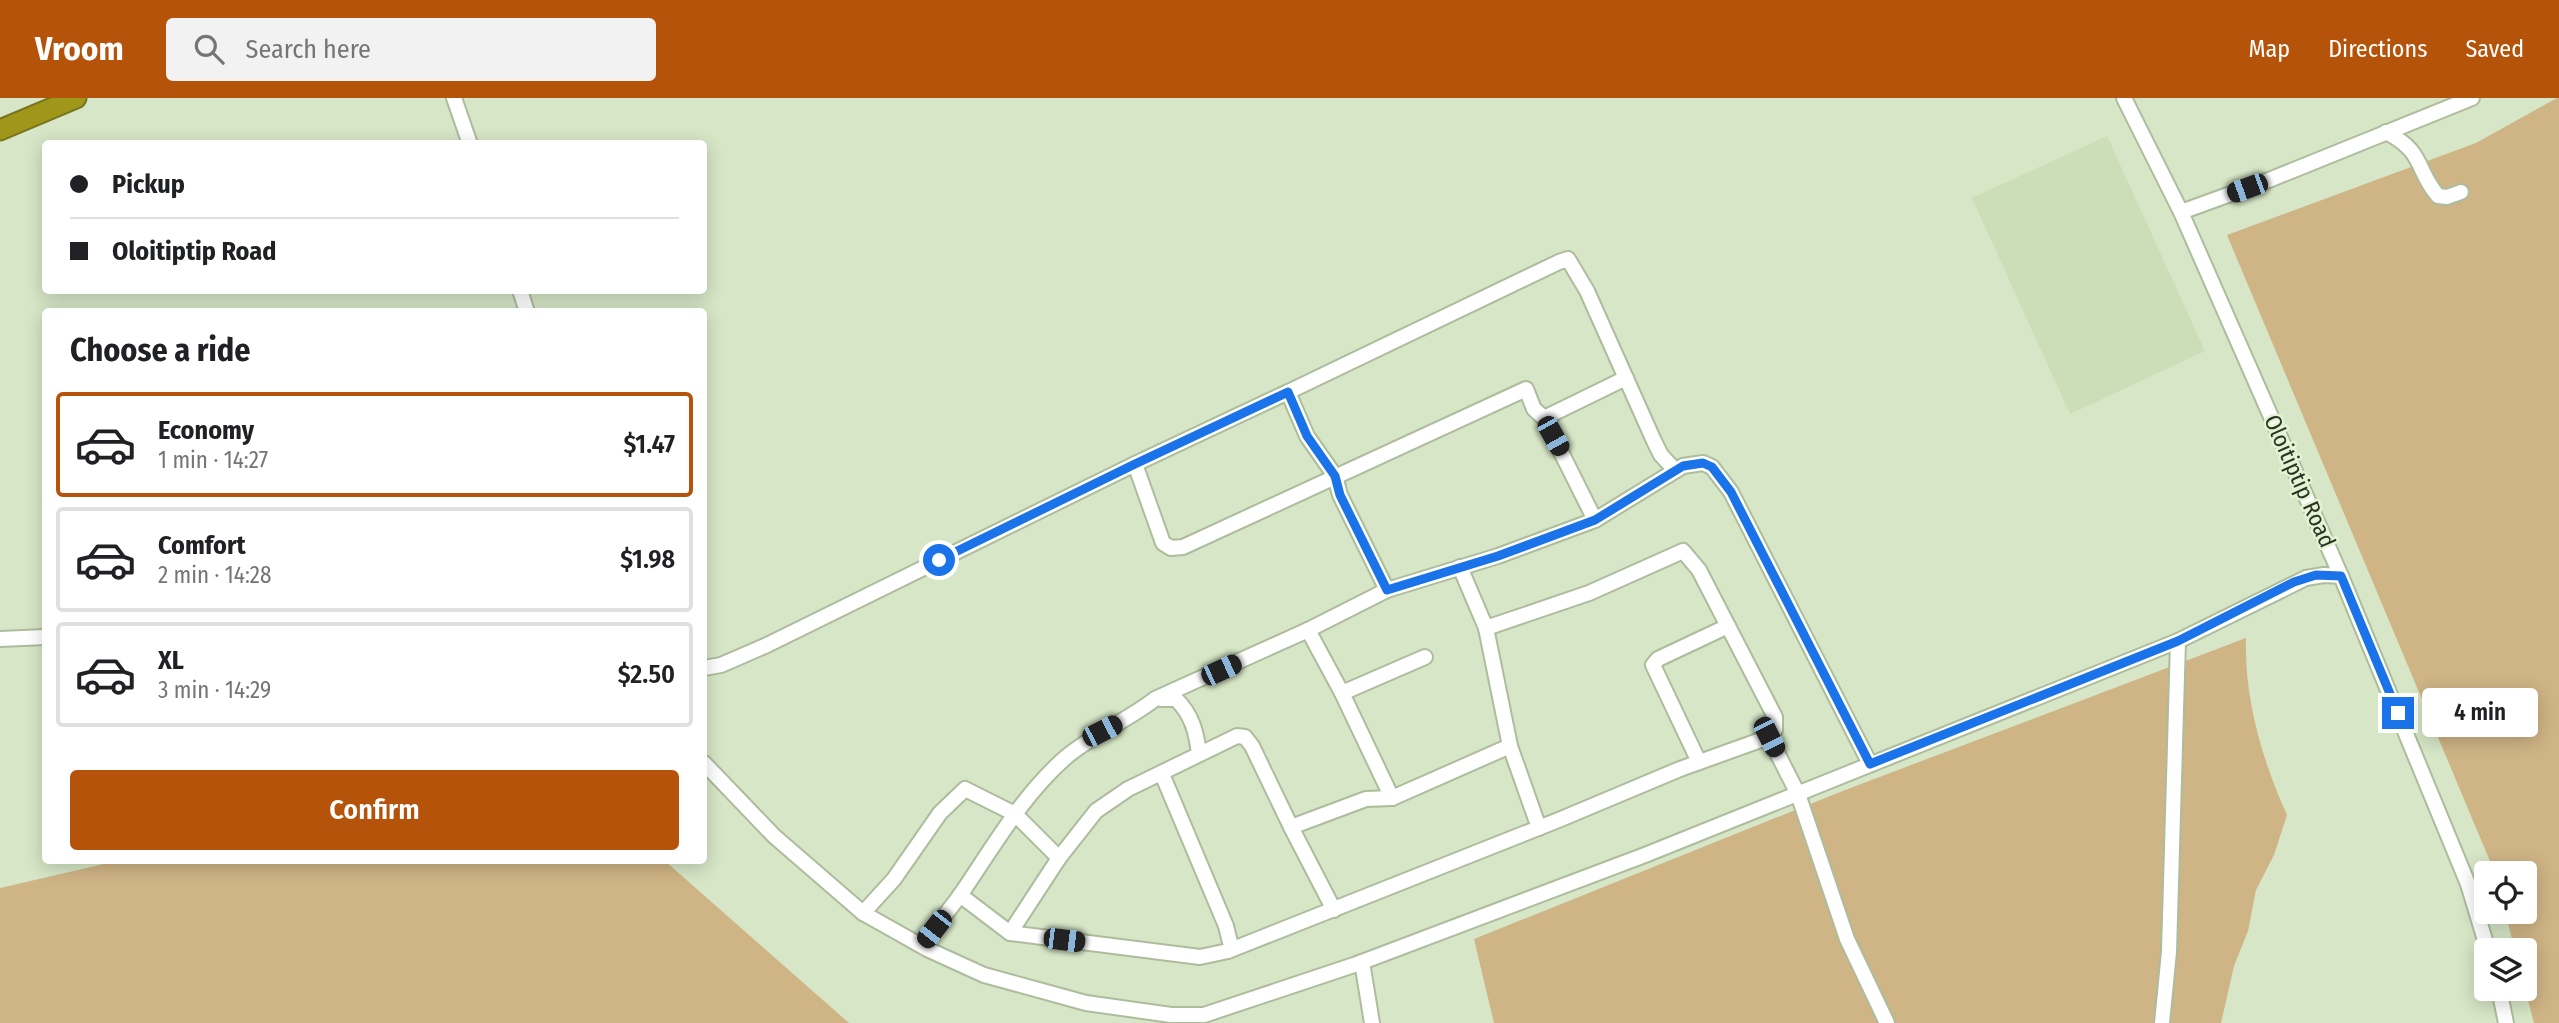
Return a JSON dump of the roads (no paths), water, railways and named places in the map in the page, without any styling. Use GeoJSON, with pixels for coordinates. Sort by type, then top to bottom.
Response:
{"type":"FeatureCollection","features":[{"type":"Feature","properties":{"kind":"highway"},"geometry":{"type":"LineString","coordinates":[[0,130],[68,99]]}},
{"type":"Feature","properties":{"kind":"street"},"geometry":{"type":"LineString","coordinates":[[454,98],[469,140]]}},
{"type":"Feature","properties":{"kind":"street","name":"Oloitiptip Road"},"geometry":{"type":"LineString","coordinates":[[2124,98],[2181,212],[2341,576],[2468,884],[2484,938]]}},
{"type":"Feature","properties":{"kind":"street"},"geometry":{"type":"LineString","coordinates":[[2181,212],[2269,180],[2472,98]]}},
{"type":"Feature","properties":{"kind":"street"},"geometry":{"type":"LineString","coordinates":[[2386,132],[2398,138],[2415,153],[2438,196],[2442,198],[2461,192]]}},
{"type":"Feature","properties":{"kind":"street"},"geometry":{"type":"LineString","coordinates":[[707,667],[721,665],[767,645],[1135,464],[1539,270],[1568,259],[1587,291],[1661,455],[1674,469]]}},
{"type":"Feature","properties":{"kind":"street"},"geometry":{"type":"LineString","coordinates":[[1544,418],[1626,378]]}},
{"type":"Feature","properties":{"kind":"street"},"geometry":{"type":"LineString","coordinates":[[1135,464],[1163,543],[1171,548],[1183,547],[1526,389],[1534,409],[1544,418],[1595,520]]}},
{"type":"Feature","properties":{"kind":"street"},"geometry":{"type":"LineString","coordinates":[[1288,392],[1307,436],[1335,476],[1340,495],[1387,590]]}},
{"type":"Feature","properties":{"kind":"street"},"geometry":{"type":"LineString","coordinates":[[921,945],[960,895],[1015,814],[1044,780],[1080,747],[1138,713],[1155,699],[1308,630],[1387,590],[1498,556],[1595,520],[1674,469],[1703,463],[1712,467],[1725,483],[1870,764]]}},
{"type":"Feature","properties":{"kind":"street"},"geometry":{"type":"LineString","coordinates":[[960,895],[1010,933],[1200,957],[1228,951],[1699,762],[1769,737],[1776,725],[1775,717],[1699,570],[1683,551],[1589,593],[1486,628]]}},
{"type":"Feature","properties":{"kind":"street"},"geometry":{"type":"LineString","coordinates":[[1460,567],[1486,628],[1510,746],[1539,828]]}},
{"type":"Feature","properties":{"kind":"street"},"geometry":{"type":"LineString","coordinates":[[707,766],[774,836],[863,913],[921,945],[984,975],[1086,1003],[1171,1015],[1204,1015],[1362,962],[1798,794],[2178,641],[2294,582],[2316,575],[2341,576]]}},
{"type":"Feature","properties":{"kind":"street"},"geometry":{"type":"LineString","coordinates":[[1699,762],[1653,665],[1658,659],[1728,626]]}},
{"type":"Feature","properties":{"kind":"street"},"geometry":{"type":"LineString","coordinates":[[1308,630],[1342,693],[1392,798]]}},
{"type":"Feature","properties":{"kind":"street"},"geometry":{"type":"LineString","coordinates":[[0,639],[42,637]]}},
{"type":"Feature","properties":{"kind":"street"},"geometry":{"type":"LineString","coordinates":[[2162,1023],[2169,952],[2178,641]]}},
{"type":"Feature","properties":{"kind":"street"},"geometry":{"type":"LineString","coordinates":[[1342,693],[1425,657]]}},
{"type":"Feature","properties":{"kind":"street"},"geometry":{"type":"LineString","coordinates":[[1155,699],[1172,698],[1184,707],[1196,734],[1199,753]]}},
{"type":"Feature","properties":{"kind":"street"},"geometry":{"type":"LineString","coordinates":[[1010,933],[1059,858],[1096,811],[1128,789],[1237,736],[1245,737],[1252,746],[1334,910]]}},
{"type":"Feature","properties":{"kind":"street"},"geometry":{"type":"LineString","coordinates":[[1769,737],[1798,794],[1847,939],[1887,1023]]}},
{"type":"Feature","properties":{"kind":"street"},"geometry":{"type":"LineString","coordinates":[[1291,827],[1366,799],[1392,798],[1510,746]]}},
{"type":"Feature","properties":{"kind":"street"},"geometry":{"type":"LineString","coordinates":[[1161,774],[1226,926],[1231,946],[1228,951]]}},
{"type":"Feature","properties":{"kind":"street"},"geometry":{"type":"LineString","coordinates":[[863,913],[894,879],[940,813],[965,789],[1015,814],[1059,858]]}},
{"type":"Feature","properties":{"kind":"street"},"geometry":{"type":"LineString","coordinates":[[1362,962],[1372,1023]]}},
{"type":"Feature","properties":{"kind":"street"},"geometry":{"type":"LineString","coordinates":[[2501,1001],[2506,1023]]}}]}
